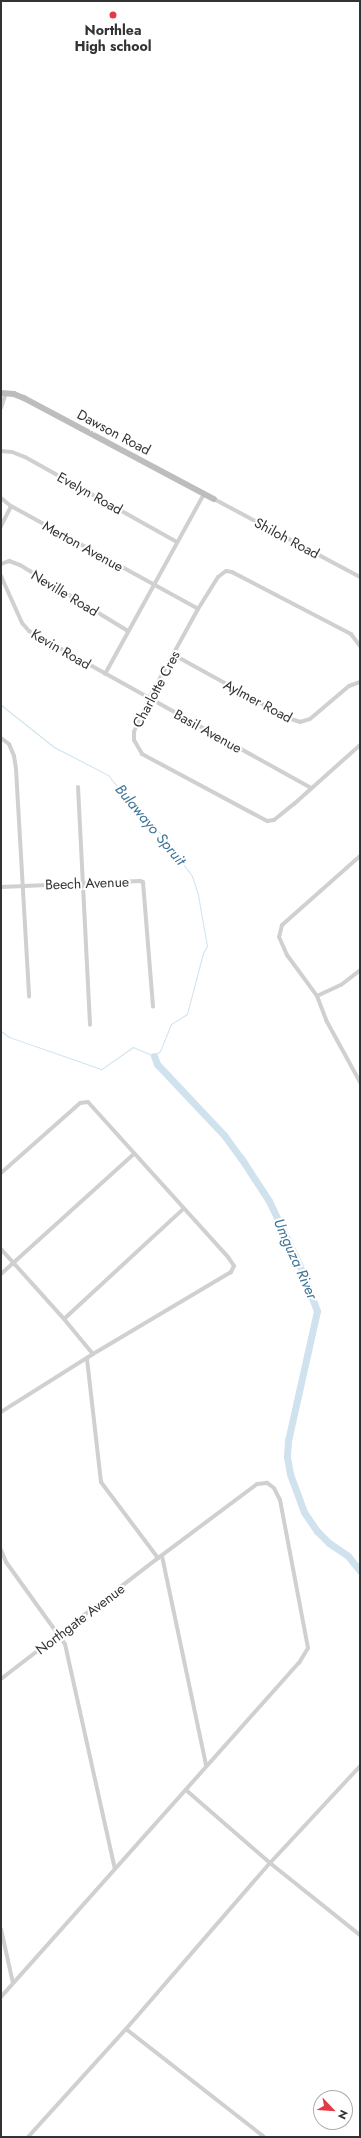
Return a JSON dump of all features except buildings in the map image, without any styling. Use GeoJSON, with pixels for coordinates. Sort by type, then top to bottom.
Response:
{"type":"FeatureCollection","features":[{"type":"Feature","properties":{"kind":"street"},"geometry":{"type":"LineString","coordinates":[[1,408],[3,393]]}},
{"type":"Feature","properties":{"kind":"street","name":"Dawson Road"},"geometry":{"type":"LineString","coordinates":[[3,393],[24,398],[214,499]]}},
{"type":"Feature","properties":{"kind":"street","name":"Evelyn Road"},"geometry":{"type":"LineString","coordinates":[[1,451],[12,452],[25,457],[177,542]]}},
{"type":"Feature","properties":{"kind":"street"},"geometry":{"type":"LineString","coordinates":[[105,674],[204,494]]}},
{"type":"Feature","properties":{"kind":"street","name":"Merton Avenue"},"geometry":{"type":"LineString","coordinates":[[1,498],[11,506],[154,585]]}},
{"type":"Feature","properties":{"kind":"street","name":"Shiloh Road"},"geometry":{"type":"LineString","coordinates":[[214,499],[360,577]]}},
{"type":"Feature","properties":{"kind":"street"},"geometry":{"type":"LineString","coordinates":[[1,526],[11,506]]}},
{"type":"Feature","properties":{"kind":"street","name":"Neville Road"},"geometry":{"type":"LineString","coordinates":[[1,564],[9,561],[20,565],[128,631]]}},
{"type":"Feature","properties":{"kind":"street","name":"Charlotte Cres"},"geometry":{"type":"LineString","coordinates":[[311,788],[274,820],[262,820],[139,751],[134,740],[134,729],[149,698],[198,609],[218,577],[226,572],[232,572],[351,634],[360,646]]}},
{"type":"Feature","properties":{"kind":"street","name":"Kevin Road"},"geometry":{"type":"LineString","coordinates":[[1,576],[22,623],[29,632],[105,674]]}},
{"type":"Feature","properties":{"kind":"street"},"geometry":{"type":"LineString","coordinates":[[154,585],[198,609]]}},
{"type":"Feature","properties":{"kind":"street","name":"Aylmer Road"},"geometry":{"type":"LineString","coordinates":[[174,655],[282,715],[300,722],[310,719],[349,686],[360,682]]}},
{"type":"Feature","properties":{"kind":"street","name":"Basil Avenue"},"geometry":{"type":"LineString","coordinates":[[105,674],[311,788]]}},
{"type":"Feature","properties":{"kind":"street"},"geometry":{"type":"LineString","coordinates":[[1,738],[9,744],[14,756],[16,769],[29,997]]}},
{"type":"Feature","properties":{"kind":"street"},"geometry":{"type":"LineString","coordinates":[[311,788],[360,745]]}},
{"type":"Feature","properties":{"kind":"street"},"geometry":{"type":"LineString","coordinates":[[78,787],[90,1025]]}},
{"type":"Feature","properties":{"kind":"street"},"geometry":{"type":"LineString","coordinates":[[360,856],[282,925],[279,937],[282,946],[317,996],[326,1020],[360,1082]]}},
{"type":"Feature","properties":{"kind":"street","name":"Beech Avenue"},"geometry":{"type":"LineString","coordinates":[[1,887],[140,881],[145,885],[153,1007]]}},
{"type":"Feature","properties":{"kind":"street"},"geometry":{"type":"LineString","coordinates":[[317,996],[341,985],[360,970]]}},
{"type":"Feature","properties":{"kind":"street"},"geometry":{"type":"LineString","coordinates":[[1,1173],[82,1101],[90,1103],[183,1209],[233,1263],[233,1270],[93,1354],[1,1412]]}},
{"type":"Feature","properties":{"kind":"street"},"geometry":{"type":"LineString","coordinates":[[1,1274],[134,1154]]}},
{"type":"Feature","properties":{"kind":"street"},"geometry":{"type":"LineString","coordinates":[[64,1319],[183,1209]]}},
{"type":"Feature","properties":{"kind":"street"},"geometry":{"type":"LineString","coordinates":[[1,1249],[64,1319],[93,1354]]}},
{"type":"Feature","properties":{"kind":"street"},"geometry":{"type":"LineString","coordinates":[[1,1997],[186,1790],[206,1765],[160,1557],[102,1482],[87,1359]]}},
{"type":"Feature","properties":{"kind":"street","name":"Northgate Avenue"},"geometry":{"type":"LineString","coordinates":[[1,1678],[257,1484],[270,1484],[278,1494],[280,1500],[308,1648],[298,1662],[206,1765]]}},
{"type":"Feature","properties":{"kind":"street"},"geometry":{"type":"LineString","coordinates":[[1,1550],[6,1562],[59,1634],[68,1654],[114,1870]]}},
{"type":"Feature","properties":{"kind":"street"},"geometry":{"type":"LineString","coordinates":[[28,2137],[126,2029],[270,1864],[360,1766]]}},
{"type":"Feature","properties":{"kind":"street"},"geometry":{"type":"LineString","coordinates":[[186,1790],[270,1864],[360,1935]]}},
{"type":"Feature","properties":{"kind":"street"},"geometry":{"type":"LineString","coordinates":[[1,1930],[13,1983]]}},
{"type":"Feature","properties":{"kind":"street"},"geometry":{"type":"LineString","coordinates":[[126,2029],[264,2137]]}},
{"type":"Feature","properties":{"kind":"waterway","name":"Bulawayo Spruit"},"geometry":{"type":"LineString","coordinates":[[1,705],[54,747],[108,775],[133,806],[160,833],[192,876],[198,895],[207,946],[203,953],[187,1014],[171,1024],[160,1051],[154,1056],[133,1047],[101,1069],[9,1037],[1,1031]]}},
{"type":"Feature","properties":{"kind":"waterway","name":"Umguza River"},"geometry":{"type":"LineString","coordinates":[[154,1056],[157,1064],[224,1135],[241,1158],[269,1201],[299,1264],[317,1311],[288,1441],[287,1457],[290,1474],[304,1512],[317,1531],[329,1543],[348,1556],[360,1571]]}},
{"type":"Feature","properties":{"kind":"place","name":"Northlea High school"},"geometry":{"type":"Point","coordinates":[113,15]}}]}
